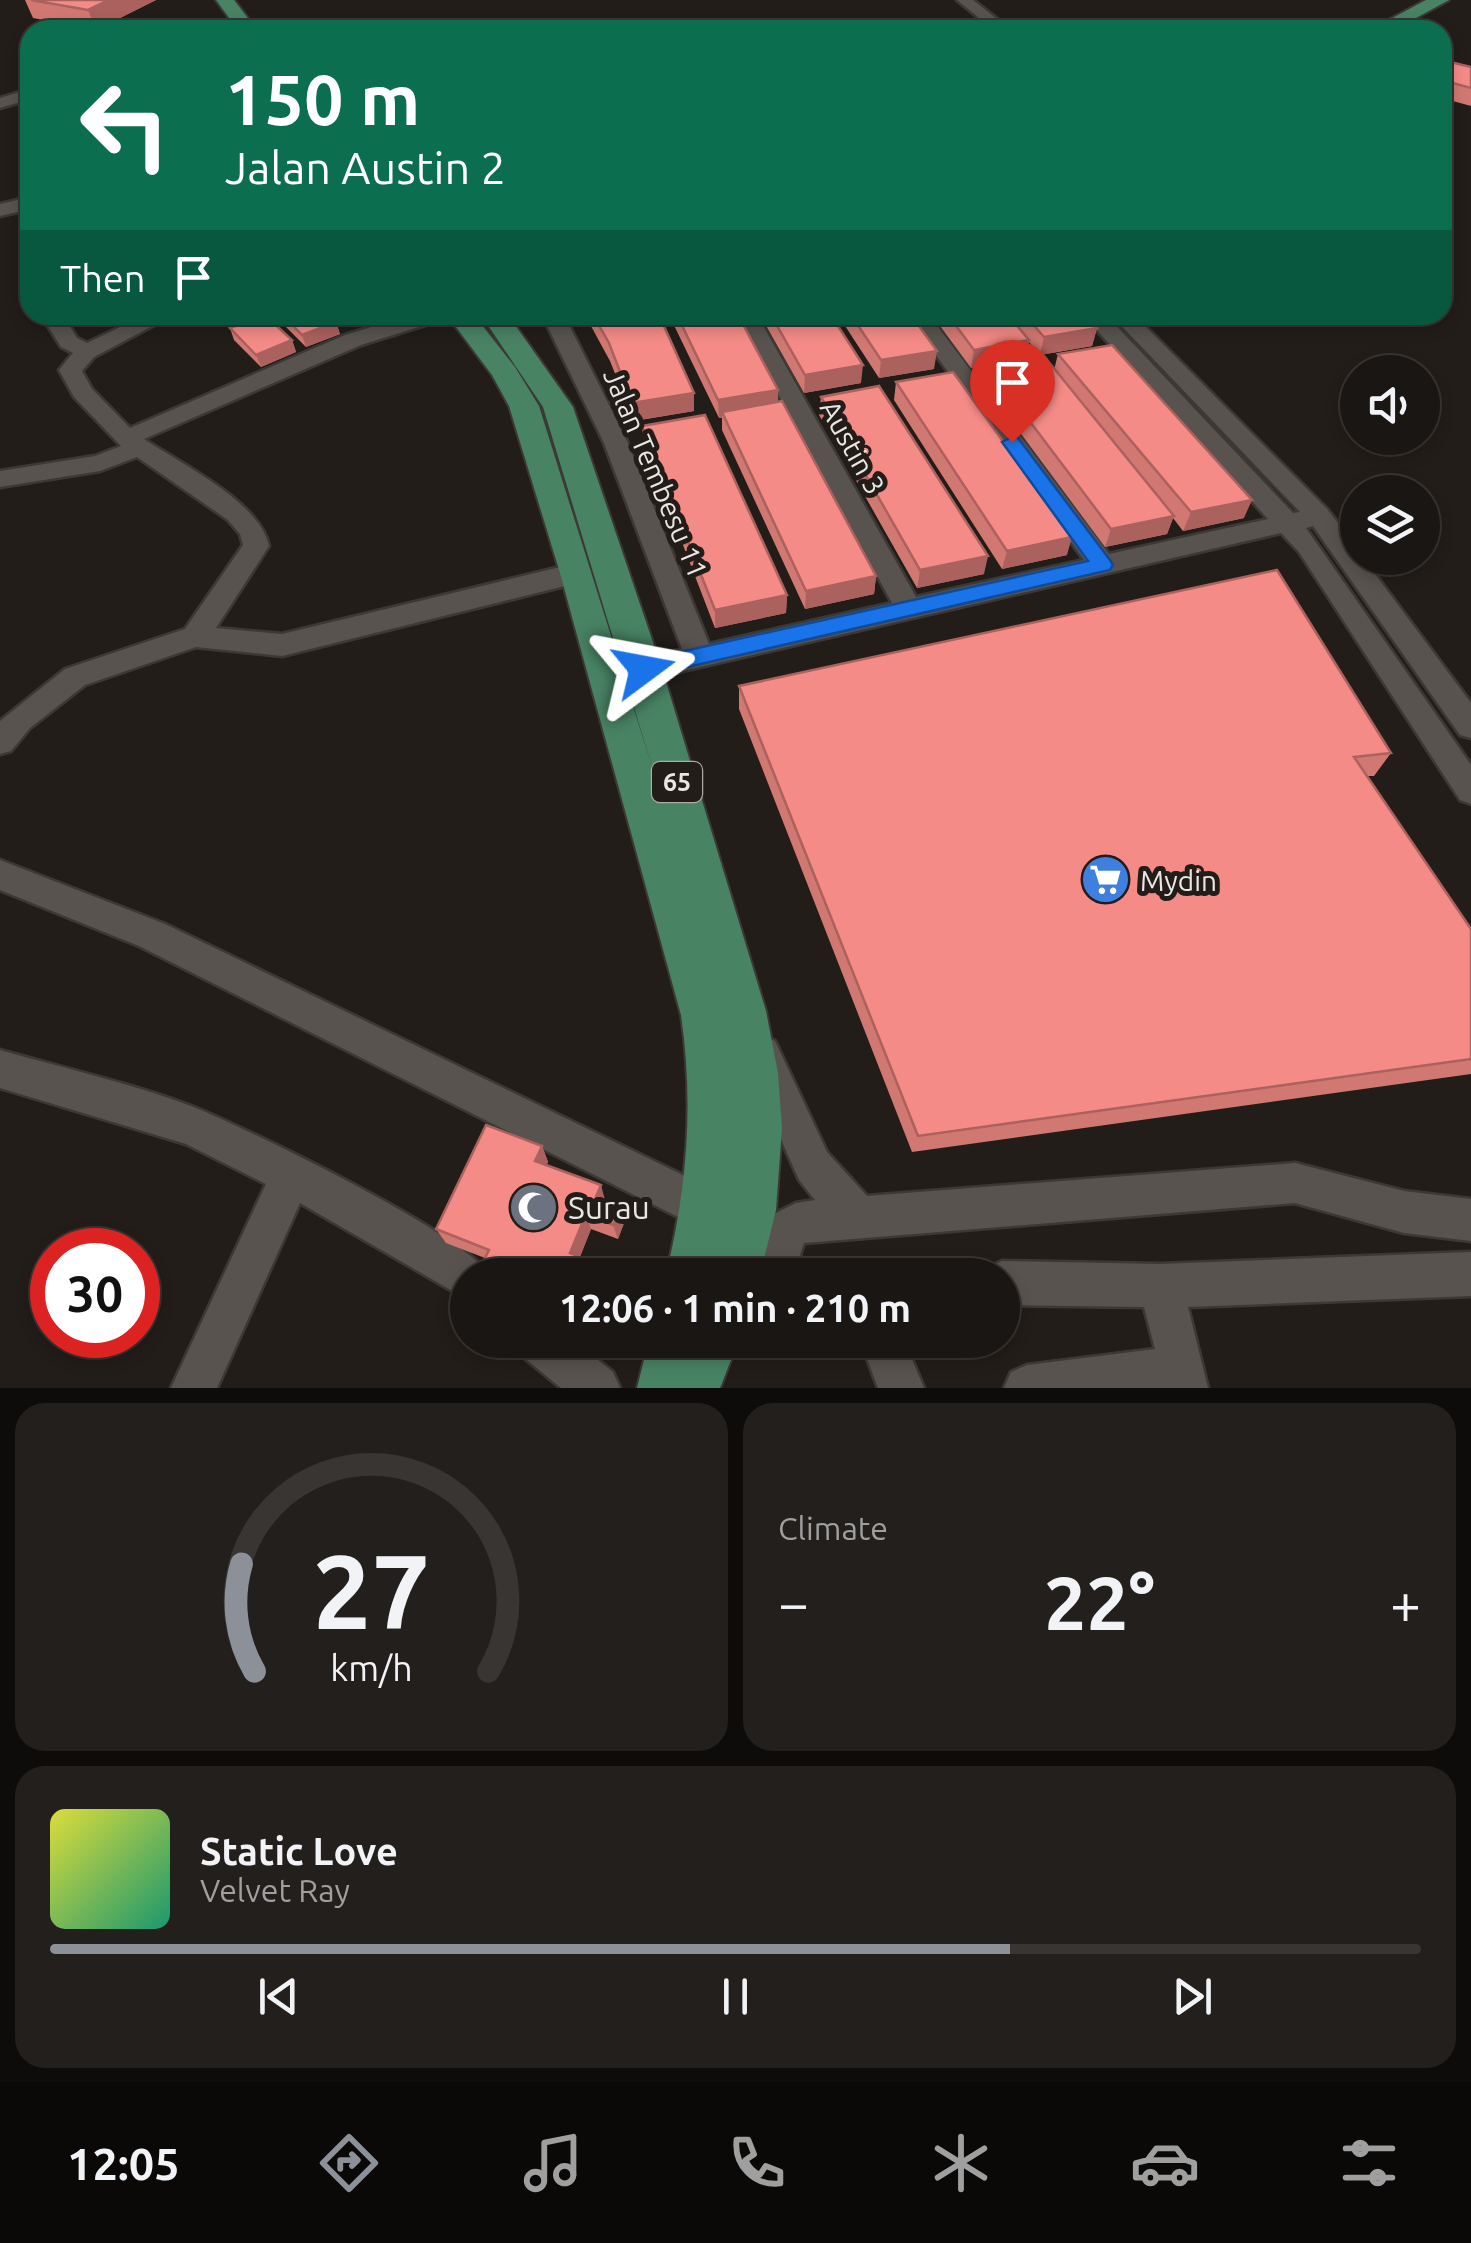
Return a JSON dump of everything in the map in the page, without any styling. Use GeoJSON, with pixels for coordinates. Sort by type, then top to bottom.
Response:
{"type":"FeatureCollection","features":[{"type":"Feature","properties":{"kind":"main road"},"geometry":{"type":"LineString","coordinates":[[225,0],[240,20]]}},
{"type":"Feature","properties":{"kind":"main road"},"geometry":{"type":"LineString","coordinates":[[1399,20],[1440,0]]}},
{"type":"Feature","properties":{"kind":"main road","name":"65"},"geometry":{"type":"LineString","coordinates":[[468,325],[505,373],[524,406],[577,574],[704,1015],[716,1080],[717,1133],[709,1210],[696,1258]]}},
{"type":"Feature","properties":{"kind":"main road","name":"65"},"geometry":{"type":"LineString","coordinates":[[505,325],[558,407],[644,669],[743,1011],[754,1073],[757,1128],[750,1210],[737,1258]]}},
{"type":"Feature","properties":{"kind":"main road"},"geometry":{"type":"LineString","coordinates":[[665,1388],[672,1358]]}},
{"type":"Feature","properties":{"kind":"main road"},"geometry":{"type":"LineString","coordinates":[[692,1388],[704,1358]]}},
{"type":"Feature","properties":{"kind":"street"},"geometry":{"type":"LineString","coordinates":[[964,0],[990,20]]}},
{"type":"Feature","properties":{"kind":"street"},"geometry":{"type":"LineString","coordinates":[[58,325],[69,342],[86,352]]}},
{"type":"Feature","properties":{"kind":"street"},"geometry":{"type":"LineString","coordinates":[[141,325],[86,352],[72,364],[71,377],[133,442],[236,514],[253,531],[256,546],[195,636]]}},
{"type":"Feature","properties":{"kind":"street"},"geometry":{"type":"LineString","coordinates":[[344,325],[353,340]]}},
{"type":"Feature","properties":{"kind":"street"},"geometry":{"type":"LineString","coordinates":[[0,478],[100,463],[133,442],[353,340],[401,325]]}},
{"type":"Feature","properties":{"kind":"street","name":"Jalan Tembesu 11"},"geometry":{"type":"LineString","coordinates":[[558,325],[616,444],[699,656]]}},
{"type":"Feature","properties":{"kind":"street","name":"Austin 3"},"geometry":{"type":"LineString","coordinates":[[752,325],[909,609]]}},
{"type":"Feature","properties":{"kind":"street"},"geometry":{"type":"LineString","coordinates":[[925,325],[1102,565]]}},
{"type":"Feature","properties":{"kind":"street"},"geometry":{"type":"LineString","coordinates":[[1103,325],[1289,523],[1471,791]]}},
{"type":"Feature","properties":{"kind":"street"},"geometry":{"type":"LineString","coordinates":[[1132,325],[1320,516],[1471,726]]}},
{"type":"Feature","properties":{"kind":"street"},"geometry":{"type":"LineString","coordinates":[[644,669],[1320,516]]}},
{"type":"Feature","properties":{"kind":"street"},"geometry":{"type":"LineString","coordinates":[[6,729],[75,677],[195,636],[282,644],[577,574]]}},
{"type":"Feature","properties":{"kind":"street"},"geometry":{"type":"LineString","coordinates":[[0,875],[152,936],[709,1210]]}},
{"type":"Feature","properties":{"kind":"street"},"geometry":{"type":"LineString","coordinates":[[743,1011],[812,1166],[858,1218]]}},
{"type":"Feature","properties":{"kind":"street"},"geometry":{"type":"LineString","coordinates":[[0,1070],[186,1124],[291,1176],[450,1266]]}},
{"type":"Feature","properties":{"kind":"street"},"geometry":{"type":"LineString","coordinates":[[194,1388],[291,1176]]}},
{"type":"Feature","properties":{"kind":"street"},"geometry":{"type":"LineString","coordinates":[[779,1258],[783,1230],[796,1223],[1294,1184],[1339,1192],[1416,1217],[1471,1220]]}},
{"type":"Feature","properties":{"kind":"street"},"geometry":{"type":"LineString","coordinates":[[1020,1283],[1160,1286],[1471,1274]]}},
{"type":"Feature","properties":{"kind":"street"},"geometry":{"type":"LineString","coordinates":[[1027,1388],[1186,1378],[1160,1286]]}},
{"type":"Feature","properties":{"kind":"street"},"geometry":{"type":"LineString","coordinates":[[560,1358],[597,1388]]}},
{"type":"Feature","properties":{"kind":"street"},"geometry":{"type":"LineString","coordinates":[[889,1358],[901,1388]]}},
{"type":"Feature","properties":{"kind":"building"},"geometry":{"type":"Polygon","coordinates":[[[31,0],[109,0],[88,10],[31,0]]]}},
{"type":"Feature","properties":{"kind":"building"},"geometry":{"type":"Polygon","coordinates":[[[1452,62],[1471,67],[1471,88],[1452,83],[1452,62]]]}},
{"type":"Feature","properties":{"kind":"building"},"geometry":{"type":"Polygon","coordinates":[[[276,325],[292,340],[256,355],[230,328],[276,325]]]}},
{"type":"Feature","properties":{"kind":"building"},"geometry":{"type":"Polygon","coordinates":[[[292,325],[328,325],[302,335],[292,325]]]}},
{"type":"Feature","properties":{"kind":"building"},"geometry":{"type":"Polygon","coordinates":[[[599,325],[663,325],[694,393],[632,403],[599,325]]]}},
{"type":"Feature","properties":{"kind":"building"},"geometry":{"type":"Polygon","coordinates":[[[682,325],[743,325],[778,390],[718,400],[682,325]]]}},
{"type":"Feature","properties":{"kind":"building"},"geometry":{"type":"Polygon","coordinates":[[[777,325],[837,325],[863,365],[805,375],[777,325]]]}},
{"type":"Feature","properties":{"kind":"building"},"geometry":{"type":"Polygon","coordinates":[[[858,325],[918,325],[937,351],[881,360],[858,325]]]}},
{"type":"Feature","properties":{"kind":"building"},"geometry":{"type":"Polygon","coordinates":[[[955,325],[1016,325],[1029,340],[974,350],[955,325]]]}},
{"type":"Feature","properties":{"kind":"building"},"geometry":{"type":"Polygon","coordinates":[[[1034,325],[1097,328],[1044,337],[1034,325]]]}},
{"type":"Feature","properties":{"kind":"building"},"geometry":{"type":"Polygon","coordinates":[[[1112,345],[1252,500],[1191,512],[1058,354],[1112,345]]]}},
{"type":"Feature","properties":{"kind":"building"},"geometry":{"type":"Polygon","coordinates":[[[1044,356],[1174,516],[1111,529],[988,366],[1044,356]]]}},
{"type":"Feature","properties":{"kind":"building"},"geometry":{"type":"Polygon","coordinates":[[[953,372],[1072,537],[1007,551],[896,382],[953,372]]]}},
{"type":"Feature","properties":{"kind":"building"},"geometry":{"type":"Polygon","coordinates":[[[879,386],[988,556],[920,570],[821,397],[879,386]]]}},
{"type":"Feature","properties":{"kind":"building"},"geometry":{"type":"Polygon","coordinates":[[[782,401],[876,576],[806,591],[722,412],[782,401]]]}},
{"type":"Feature","properties":{"kind":"building"},"geometry":{"type":"Polygon","coordinates":[[[705,415],[787,595],[715,610],[642,426],[705,415]]]}},
{"type":"Feature","properties":{"kind":"building","name":"Mydin"},"geometry":{"type":"Polygon","coordinates":[[[1277,570],[1391,753],[1354,757],[1471,929],[1471,1059],[918,1136],[739,686],[1277,570]]]}},
{"type":"Feature","properties":{"kind":"building","name":"Surau"},"geometry":{"type":"Polygon","coordinates":[[[486,1125],[542,1146],[535,1161],[601,1185],[595,1199],[620,1209],[613,1225],[586,1214],[570,1253],[582,1258],[485,1258],[489,1250],[436,1229],[486,1125]]]}},
{"type":"Feature","properties":{"kind":"place","name":"Mydin"},"geometry":{"type":"Point","coordinates":[1105,880]}},
{"type":"Feature","properties":{"kind":"place","name":"Surau"},"geometry":{"type":"Point","coordinates":[533,1207]}},
{"type":"Feature","properties":{"kind":"route"},"geometry":{"type":"LineString","coordinates":[[644,669],[1102,565],[1012,442]]}}]}
